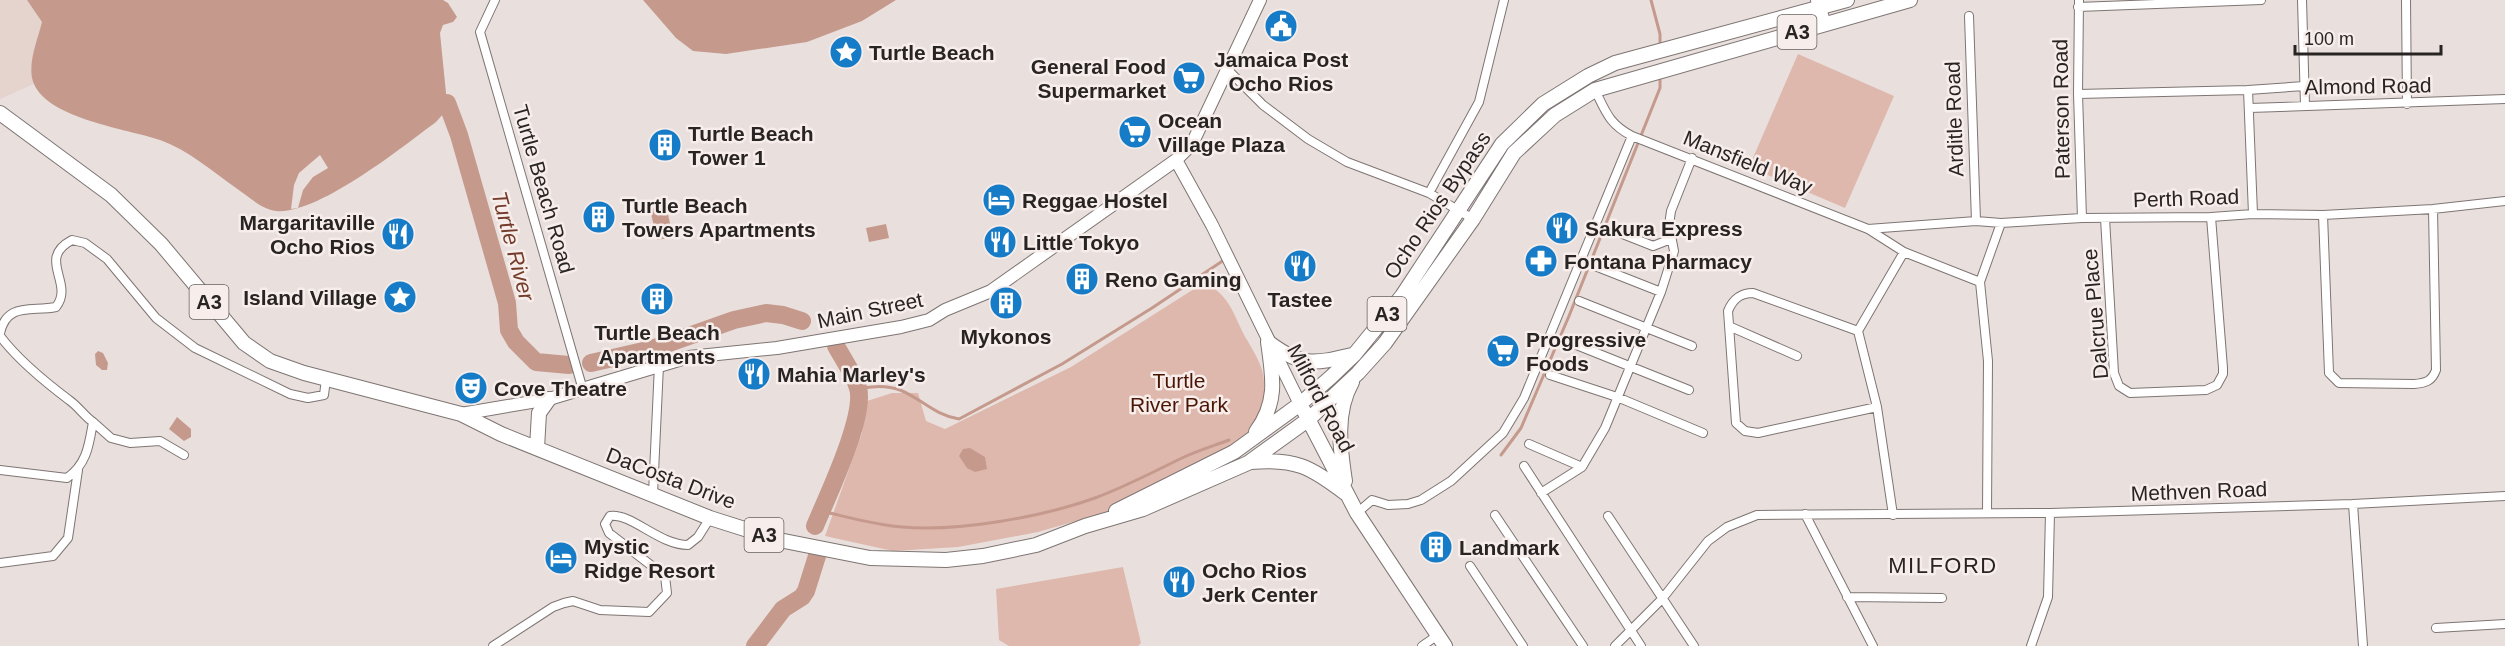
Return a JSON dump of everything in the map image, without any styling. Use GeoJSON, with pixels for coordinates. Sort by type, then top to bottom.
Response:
{"type":"FeatureCollection","features":[{"type":"Feature","properties":{"kind":"main road"},"geometry":{"type":"LineString","coordinates":[[1794,14],[1802,0]]}},
{"type":"Feature","properties":{"kind":"main road","name":"Ocho Rios Bypass"},"geometry":{"type":"LineString","coordinates":[[1084,526],[1234,452],[1300,405],[1354,355],[1402,296],[1502,144],[1544,104],[1588,76],[1615,63],[1794,14],[1824,3],[1846,0]]}},
{"type":"Feature","properties":{"kind":"main road","name":"Ocho Rios Bypass"},"geometry":{"type":"LineString","coordinates":[[1084,526],[1143,509],[1248,462],[1309,419],[1358,373],[1406,315],[1473,219],[1514,153],[1555,115],[1595,90],[1910,0]]}},
{"type":"Feature","properties":{"kind":"main road","name":"A3"},"geometry":{"type":"LineString","coordinates":[[0,113],[111,195],[161,244],[244,343],[270,361],[326,379],[461,414]]}},
{"type":"Feature","properties":{"kind":"main road"},"geometry":{"type":"LineString","coordinates":[[1268,342],[1285,355],[1300,361],[1319,363],[1354,355]]}},
{"type":"Feature","properties":{"kind":"main road"},"geometry":{"type":"LineString","coordinates":[[1234,452],[1252,436],[1266,418],[1272,400],[1273,381],[1268,342]]}},
{"type":"Feature","properties":{"kind":"main road"},"geometry":{"type":"LineString","coordinates":[[1347,494],[1340,449],[1340,430],[1347,392],[1358,373]]}},
{"type":"Feature","properties":{"kind":"main road"},"geometry":{"type":"LineString","coordinates":[[537,448],[539,413],[549,399]]}},
{"type":"Feature","properties":{"kind":"main road","name":"Milford Road"},"geometry":{"type":"LineString","coordinates":[[1300,405],[1357,513],[1442,641]]}},
{"type":"Feature","properties":{"kind":"main road","name":"DaCosta Drive"},"geometry":{"type":"LineString","coordinates":[[461,414],[501,434],[710,518],[779,540],[870,558],[910,560],[983,556],[1036,545],[1084,526]]}},
{"type":"Feature","properties":{"kind":"main road"},"geometry":{"type":"LineString","coordinates":[[1248,462],[1270,460],[1296,464],[1316,471],[1347,494]]}},
{"type":"Feature","properties":{"kind":"street","name":"Turtle Beach Road"},"geometry":{"type":"LineString","coordinates":[[495,0],[480,32],[583,390]]}},
{"type":"Feature","properties":{"kind":"street","name":"Main Street"},"geometry":{"type":"LineString","coordinates":[[461,414],[549,399],[690,357],[777,348],[901,327],[929,320],[945,310],[991,291],[1176,160],[1197,136],[1260,0]]}},
{"type":"Feature","properties":{"kind":"street"},"geometry":{"type":"LineString","coordinates":[[1430,193],[1479,102],[1504,0]]}},
{"type":"Feature","properties":{"kind":"street"},"geometry":{"type":"LineString","coordinates":[[2079,4],[2261,0]]}},
{"type":"Feature","properties":{"kind":"street"},"geometry":{"type":"LineString","coordinates":[[2302,0],[2306,105]]}},
{"type":"Feature","properties":{"kind":"street"},"geometry":{"type":"LineString","coordinates":[[2406,0],[2407,104]]}},
{"type":"Feature","properties":{"kind":"street"},"geometry":{"type":"LineString","coordinates":[[1824,3],[1831,22]]}},
{"type":"Feature","properties":{"kind":"street","name":"Paterson Road"},"geometry":{"type":"LineString","coordinates":[[2079,4],[2078,94],[2082,218]]}},
{"type":"Feature","properties":{"kind":"street","name":"Arditle Road"},"geometry":{"type":"LineString","coordinates":[[1969,16],[1976,220]]}},
{"type":"Feature","properties":{"kind":"street"},"geometry":{"type":"LineString","coordinates":[[1228,70],[1263,105],[1308,139],[1347,162],[1430,193],[1473,219]]}},
{"type":"Feature","properties":{"kind":"street","name":"Almond Road"},"geometry":{"type":"LineString","coordinates":[[2078,94],[2248,90],[2304,86]]}},
{"type":"Feature","properties":{"kind":"street","name":"Mansfield Way"},"geometry":{"type":"LineString","coordinates":[[1595,90],[1610,120],[1618,128],[1636,137],[1868,229],[1904,252],[1980,282]]}},
{"type":"Feature","properties":{"kind":"street"},"geometry":{"type":"LineString","coordinates":[[2248,90],[2253,214]]}},
{"type":"Feature","properties":{"kind":"street","name":"Almond Road"},"geometry":{"type":"LineString","coordinates":[[2249,108],[2505,99]]}},
{"type":"Feature","properties":{"kind":"street"},"geometry":{"type":"LineString","coordinates":[[1357,513],[1372,500],[1388,505],[1421,500],[1451,481],[1503,433],[1524,398],[1636,137]]}},
{"type":"Feature","properties":{"kind":"street"},"geometry":{"type":"LineString","coordinates":[[1541,493],[1582,467],[1605,428],[1661,292],[1674,251],[1669,225],[1671,211],[1692,158]]}},
{"type":"Feature","properties":{"kind":"street","name":"Milford Road"},"geometry":{"type":"LineString","coordinates":[[1176,160],[1212,225],[1300,405]]}},
{"type":"Feature","properties":{"kind":"street","name":"Perth Road"},"geometry":{"type":"LineString","coordinates":[[1868,229],[1976,220],[2001,224],[2082,218],[2211,217],[2253,214],[2324,215],[2433,209],[2505,201]]}},
{"type":"Feature","properties":{"kind":"street"},"geometry":{"type":"LineString","coordinates":[[2324,215],[2329,373],[2339,383],[2414,384],[2426,383],[2433,377],[2436,370],[2433,209]]}},
{"type":"Feature","properties":{"kind":"street","name":"Dalcrue Place"},"geometry":{"type":"LineString","coordinates":[[2105,218],[2115,373],[2119,386],[2130,393],[2206,390],[2217,385],[2221,380],[2223,368],[2211,217]]}},
{"type":"Feature","properties":{"kind":"street"},"geometry":{"type":"LineString","coordinates":[[1987,513],[1988,361],[1980,282],[2001,224]]}},
{"type":"Feature","properties":{"kind":"street"},"geometry":{"type":"LineString","coordinates":[[1610,229],[1653,246],[1671,239]]}},
{"type":"Feature","properties":{"kind":"street"},"geometry":{"type":"LineString","coordinates":[[184,455],[159,441],[130,443],[111,438],[71,401],[48,385],[9,348],[0,334],[3,320],[14,311],[56,307],[62,300],[56,256],[61,246],[72,240],[85,243],[107,259],[156,318],[195,348],[290,394],[308,398],[324,394],[326,379]]}},
{"type":"Feature","properties":{"kind":"street"},"geometry":{"type":"LineString","coordinates":[[1893,515],[1877,407],[1858,331],[1904,252]]}},
{"type":"Feature","properties":{"kind":"street"},"geometry":{"type":"LineString","coordinates":[[1595,266],[1661,292]]}},
{"type":"Feature","properties":{"kind":"street"},"geometry":{"type":"LineString","coordinates":[[1858,331],[1753,293],[1740,296],[1728,311],[1731,327],[1736,423],[1745,431],[1758,433],[1877,407]]}},
{"type":"Feature","properties":{"kind":"street"},"geometry":{"type":"LineString","coordinates":[[1579,301],[1692,346]]}},
{"type":"Feature","properties":{"kind":"street"},"geometry":{"type":"LineString","coordinates":[[1731,327],[1797,356]]}},
{"type":"Feature","properties":{"kind":"street"},"geometry":{"type":"LineString","coordinates":[[1564,340],[1689,390]]}},
{"type":"Feature","properties":{"kind":"street"},"geometry":{"type":"LineString","coordinates":[[653,494],[659,365]]}},
{"type":"Feature","properties":{"kind":"street"},"geometry":{"type":"LineString","coordinates":[[1550,375],[1617,397],[1703,433]]}},
{"type":"Feature","properties":{"kind":"street"},"geometry":{"type":"LineString","coordinates":[[0,563],[53,556],[68,538],[78,470],[87,453],[93,422]]}},
{"type":"Feature","properties":{"kind":"street"},"geometry":{"type":"LineString","coordinates":[[1529,444],[1582,467]]}},
{"type":"Feature","properties":{"kind":"street"},"geometry":{"type":"LineString","coordinates":[[1524,466],[1641,646]]}},
{"type":"Feature","properties":{"kind":"street"},"geometry":{"type":"LineString","coordinates":[[0,470],[67,478],[78,470]]}},
{"type":"Feature","properties":{"kind":"street","name":"Methven Road"},"geometry":{"type":"LineString","coordinates":[[1615,646],[1662,599],[1708,541],[1727,527],[1757,515],[2050,513],[2353,504],[2505,496]]}},
{"type":"Feature","properties":{"kind":"street"},"geometry":{"type":"LineString","coordinates":[[2353,504],[2363,646]]}},
{"type":"Feature","properties":{"kind":"street"},"geometry":{"type":"LineString","coordinates":[[2031,646],[2048,597],[2050,513]]}},
{"type":"Feature","properties":{"kind":"street"},"geometry":{"type":"LineString","coordinates":[[1804,514],[1873,646]]}},
{"type":"Feature","properties":{"kind":"street"},"geometry":{"type":"LineString","coordinates":[[1495,515],[1583,646]]}},
{"type":"Feature","properties":{"kind":"street"},"geometry":{"type":"LineString","coordinates":[[492,646],[552,607],[564,603],[573,601],[600,610],[650,612],[663,598],[667,593],[664,576],[609,533],[605,524],[610,516],[622,517],[678,545],[688,545],[694,541],[710,518]]}},
{"type":"Feature","properties":{"kind":"street"},"geometry":{"type":"LineString","coordinates":[[1608,516],[1694,646]]}},
{"type":"Feature","properties":{"kind":"street"},"geometry":{"type":"LineString","coordinates":[[1470,566],[1523,646]]}},
{"type":"Feature","properties":{"kind":"street"},"geometry":{"type":"LineString","coordinates":[[1847,597],[1942,598]]}},
{"type":"Feature","properties":{"kind":"street"},"geometry":{"type":"LineString","coordinates":[[2436,628],[2505,624]]}},
{"type":"Feature","properties":{"kind":"street"},"geometry":{"type":"LineString","coordinates":[[1422,646],[1442,641]]}},
{"type":"Feature","properties":{"kind":"shaded area"},"geometry":{"type":"Polygon","coordinates":[[[0,0],[27,0],[42,22],[32,63],[34,84],[0,99],[0,0]]]}},
{"type":"Feature","properties":{"kind":"shaded area"},"geometry":{"type":"Polygon","coordinates":[[[27,0],[443,0],[448,3],[457,17],[453,22],[443,25],[440,33],[447,103],[444,113],[436,122],[382,162],[336,191],[294,209],[270,210],[255,202],[200,161],[170,144],[72,114],[42,96],[34,84],[31,69],[42,22],[27,0]]]}},
{"type":"Feature","properties":{"kind":"shaded area"},"geometry":{"type":"Polygon","coordinates":[[[643,0],[896,0],[862,21],[807,42],[726,54],[693,51],[676,38],[643,0]]]}},
{"type":"Feature","properties":{"kind":"shaded area"},"geometry":{"type":"Polygon","coordinates":[[[666,205],[673,237],[657,240],[650,209],[666,205]]]}},
{"type":"Feature","properties":{"kind":"shaded area"},"geometry":{"type":"Polygon","coordinates":[[[886,224],[889,238],[869,242],[866,228],[886,224]]]}},
{"type":"Feature","properties":{"kind":"shaded area"},"geometry":{"type":"Polygon","coordinates":[[[98,351],[103,353],[108,363],[107,370],[102,370],[96,365],[95,354],[98,351]]]}},
{"type":"Feature","properties":{"kind":"shaded area"},"geometry":{"type":"Polygon","coordinates":[[[177,417],[191,429],[191,437],[184,441],[169,429],[177,417]]]}},
{"type":"Feature","properties":{"kind":"shaded area"},"geometry":{"type":"Polygon","coordinates":[[[970,448],[985,457],[987,469],[975,472],[967,468],[959,456],[963,449],[970,448]]]}},
{"type":"Feature","properties":{"kind":"green space"},"geometry":{"type":"Polygon","coordinates":[[[1798,54],[1894,96],[1845,208],[1749,167],[1798,54]]]}},
{"type":"Feature","properties":{"kind":"green space","name":"Turtle River Park"},"geometry":{"type":"Polygon","coordinates":[[[1205,282],[1229,304],[1256,355],[1264,381],[1263,403],[1255,423],[1235,449],[1114,510],[1038,532],[958,547],[893,551],[825,536],[862,433],[864,402],[892,393],[918,393],[926,421],[945,429],[1071,367],[1205,282]]]}},
{"type":"Feature","properties":{"kind":"green space"},"geometry":{"type":"Polygon","coordinates":[[[1123,567],[1141,643],[1138,646],[1009,646],[999,640],[996,589],[1123,567]]]}},
{"type":"Feature","properties":{"kind":"pier"},"geometry":{"type":"Polygon","coordinates":[[[320,155],[328,168],[313,177],[303,190],[298,208],[291,209],[294,185],[299,173],[320,155]]]}},
{"type":"Feature","properties":{"kind":"waterway"},"geometry":{"type":"LineString","coordinates":[[1651,0],[1660,34],[1660,46]]}},
{"type":"Feature","properties":{"kind":"waterway"},"geometry":{"type":"LineString","coordinates":[[1501,455],[1521,428],[1569,316],[1660,88],[1660,77]]}},
{"type":"Feature","properties":{"kind":"waterway","name":"Turtle River"},"geometry":{"type":"LineString","coordinates":[[447,103],[459,135],[507,303],[509,330],[516,342],[536,362],[569,365]]}},
{"type":"Feature","properties":{"kind":"waterway"},"geometry":{"type":"LineString","coordinates":[[858,389],[879,386],[895,388],[942,414],[959,419],[1062,364],[1224,260]]}},
{"type":"Feature","properties":{"kind":"waterway","name":"Turtle River"},"geometry":{"type":"LineString","coordinates":[[591,363],[652,349],[734,320],[766,313],[802,321]]}},
{"type":"Feature","properties":{"kind":"waterway","name":"Turtle River"},"geometry":{"type":"LineString","coordinates":[[815,526],[844,457],[859,401],[856,383],[836,346]]}},
{"type":"Feature","properties":{"kind":"waterway"},"geometry":{"type":"LineString","coordinates":[[821,511],[871,523],[902,527],[948,527],[1000,522],[1095,498],[1188,455],[1229,440]]}},
{"type":"Feature","properties":{"kind":"waterway","name":"Turtle River"},"geometry":{"type":"LineString","coordinates":[[755,646],[783,609],[802,597],[817,556]]}},
{"type":"Feature","properties":{"kind":"place","name":"Jamaica Post Ocho Rios"},"geometry":{"type":"Point","coordinates":[1281,26]}},
{"type":"Feature","properties":{"kind":"place","name":"Turtle Beach"},"geometry":{"type":"Point","coordinates":[846,52]}},
{"type":"Feature","properties":{"kind":"place","name":"General Food Supermarket"},"geometry":{"type":"Point","coordinates":[1189,78]}},
{"type":"Feature","properties":{"kind":"place","name":"Ocean Village Plaza"},"geometry":{"type":"Point","coordinates":[1135,132]}},
{"type":"Feature","properties":{"kind":"place","name":"Turtle Beach Tower 1"},"geometry":{"type":"Point","coordinates":[665,145]}},
{"type":"Feature","properties":{"kind":"place","name":"Reggae Hostel"},"geometry":{"type":"Point","coordinates":[999,200]}},
{"type":"Feature","properties":{"kind":"place","name":"Turtle Beach Towers Apartments"},"geometry":{"type":"Point","coordinates":[599,217]}},
{"type":"Feature","properties":{"kind":"place","name":"Sakura Express"},"geometry":{"type":"Point","coordinates":[1562,228]}},
{"type":"Feature","properties":{"kind":"place","name":"Margaritaville Ocho Rios"},"geometry":{"type":"Point","coordinates":[398,234]}},
{"type":"Feature","properties":{"kind":"place","name":"Little Tokyo"},"geometry":{"type":"Point","coordinates":[1000,242]}},
{"type":"Feature","properties":{"kind":"place","name":"Fontana Pharmacy"},"geometry":{"type":"Point","coordinates":[1541,261]}},
{"type":"Feature","properties":{"kind":"place","name":"Tastee"},"geometry":{"type":"Point","coordinates":[1300,266]}},
{"type":"Feature","properties":{"kind":"place","name":"Reno Gaming"},"geometry":{"type":"Point","coordinates":[1082,279]}},
{"type":"Feature","properties":{"kind":"place","name":"Island Village"},"geometry":{"type":"Point","coordinates":[400,297]}},
{"type":"Feature","properties":{"kind":"place","name":"Turtle Beach Apartments"},"geometry":{"type":"Point","coordinates":[657,299]}},
{"type":"Feature","properties":{"kind":"place","name":"Mykonos"},"geometry":{"type":"Point","coordinates":[1006,303]}},
{"type":"Feature","properties":{"kind":"place","name":"Progressive Foods"},"geometry":{"type":"Point","coordinates":[1503,351]}},
{"type":"Feature","properties":{"kind":"place","name":"Mahia Marley's"},"geometry":{"type":"Point","coordinates":[754,374]}},
{"type":"Feature","properties":{"kind":"place","name":"Cove Theatre"},"geometry":{"type":"Point","coordinates":[471,388]}},
{"type":"Feature","properties":{"kind":"place","name":"Landmark"},"geometry":{"type":"Point","coordinates":[1436,547]}},
{"type":"Feature","properties":{"kind":"place","name":"Mystic Ridge Resort"},"geometry":{"type":"Point","coordinates":[561,558]}},
{"type":"Feature","properties":{"kind":"place","name":"Ocho Rios Jerk Center"},"geometry":{"type":"Point","coordinates":[1179,582]}},
{"type":"Feature","properties":{"kind":"district","name":"MILFORD"},"geometry":{"type":"Point","coordinates":[1943,565]}}]}
